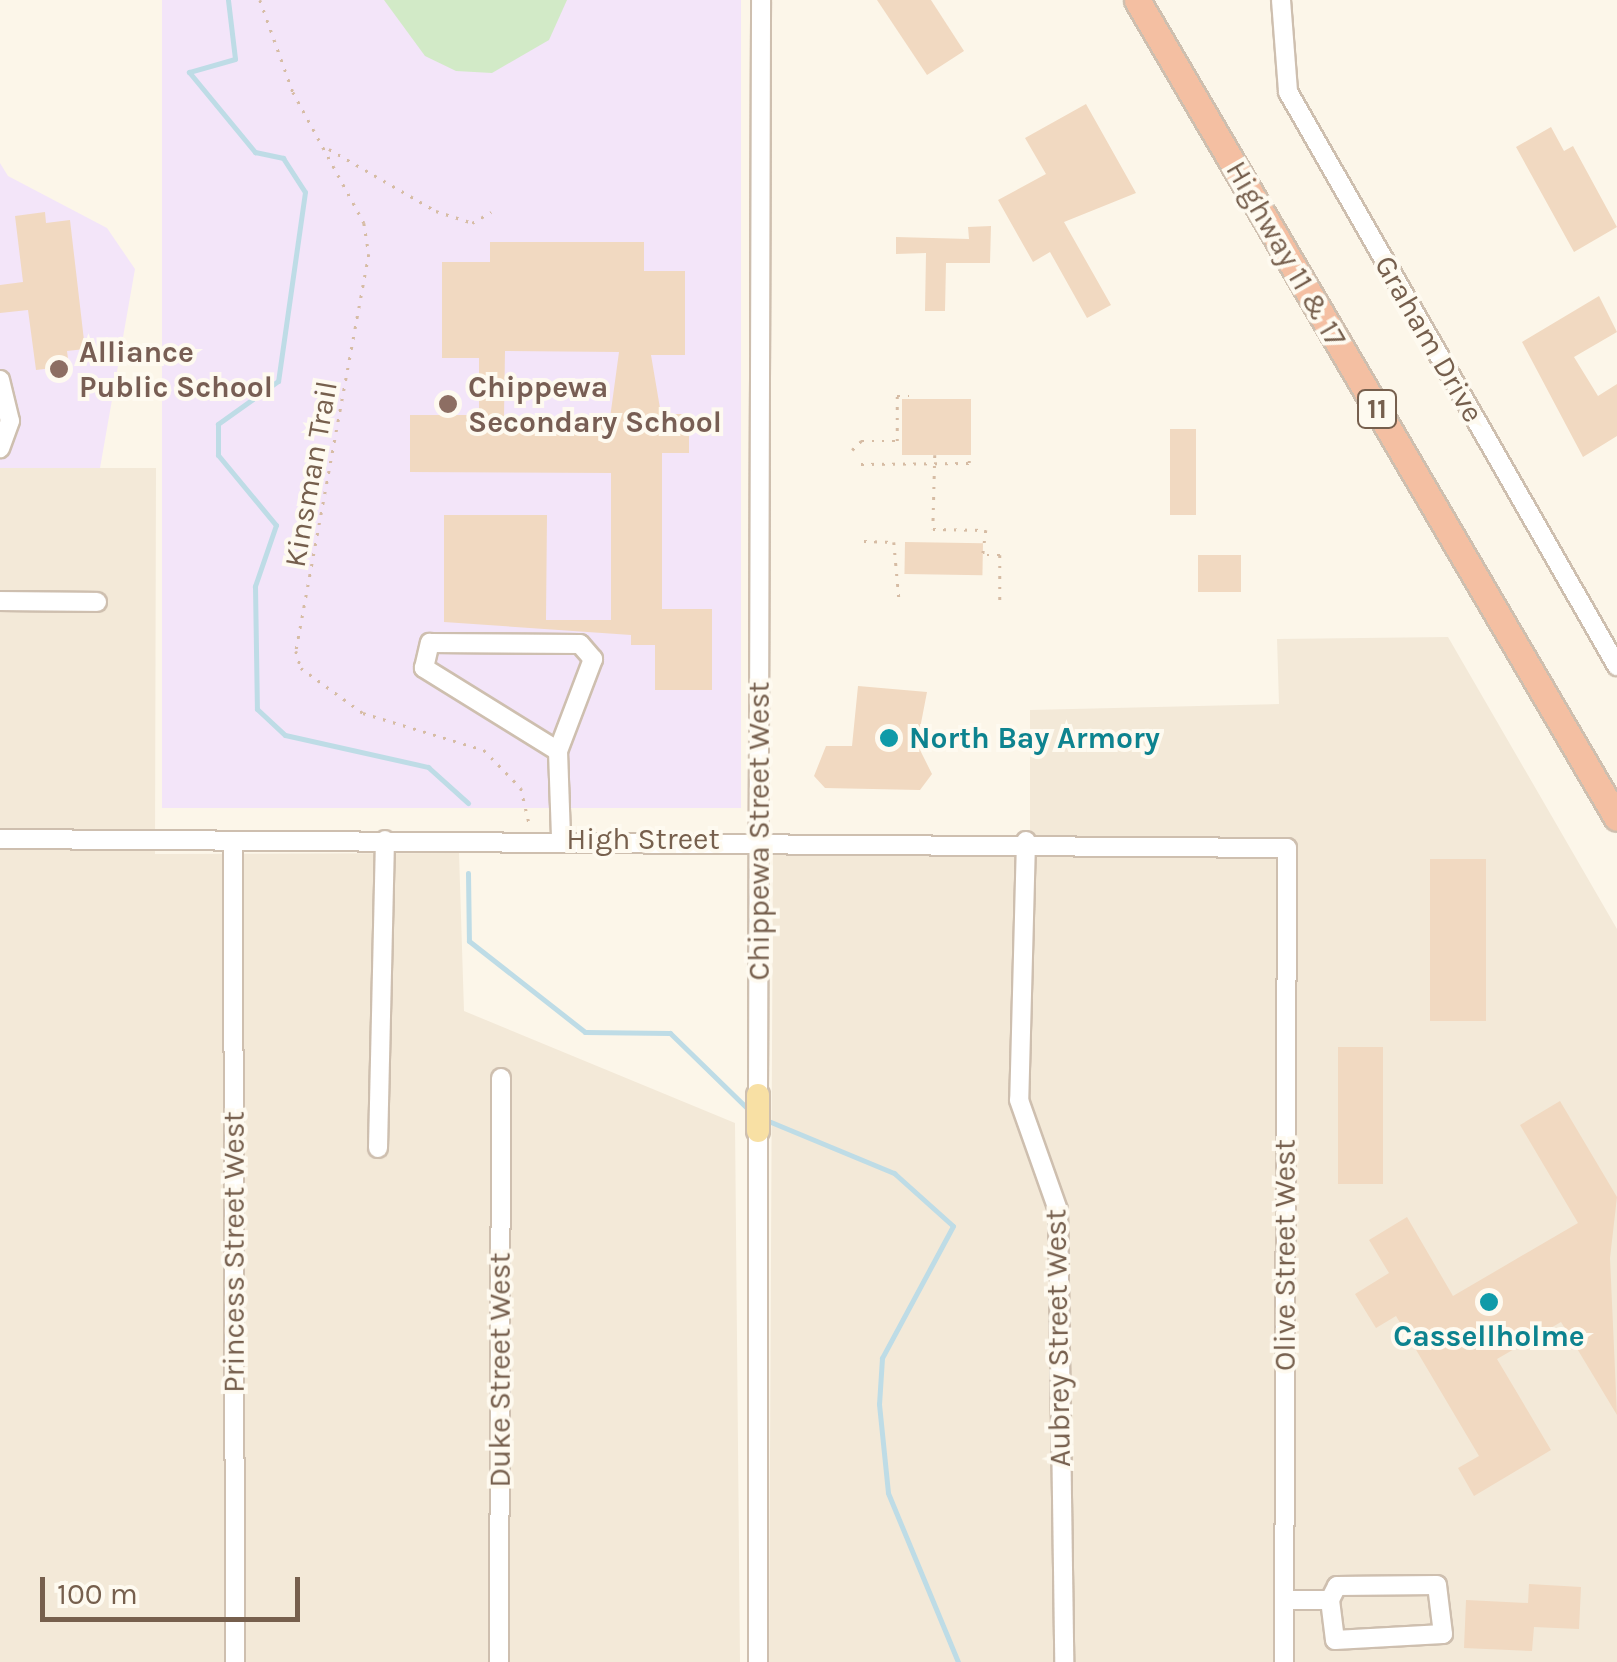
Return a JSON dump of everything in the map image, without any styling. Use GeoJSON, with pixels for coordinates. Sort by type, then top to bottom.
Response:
{"type":"FeatureCollection","features":[{"type":"Feature","properties":{"kind":"highway","name":"Highway 11 & 17"},"geometry":{"type":"LineString","coordinates":[[1137,0],[1617,818]]}},
{"type":"Feature","properties":{"kind":"main road","name":"Chippewa Street West"},"geometry":{"type":"LineString","coordinates":[[758,1094],[758,1131]]}},
{"type":"Feature","properties":{"kind":"street","name":"Chippewa Street West"},"geometry":{"type":"LineString","coordinates":[[758,1094],[761,0]]}},
{"type":"Feature","properties":{"kind":"street","name":"Graham Drive"},"geometry":{"type":"LineString","coordinates":[[1281,0],[1288,92],[1617,666]]}},
{"type":"Feature","properties":{"kind":"street"},"geometry":{"type":"LineString","coordinates":[[0,448],[10,421],[2,382]]}},
{"type":"Feature","properties":{"kind":"street"},"geometry":{"type":"LineString","coordinates":[[0,602],[97,602]]}},
{"type":"Feature","properties":{"kind":"street"},"geometry":{"type":"LineString","coordinates":[[558,751],[424,668],[430,643],[580,644],[592,659],[558,751],[561,839]]}},
{"type":"Feature","properties":{"kind":"street","name":"High Street"},"geometry":{"type":"LineString","coordinates":[[0,840],[760,838],[1287,848]]}},
{"type":"Feature","properties":{"kind":"street"},"geometry":{"type":"LineString","coordinates":[[378,1148],[384,840]]}},
{"type":"Feature","properties":{"kind":"street","name":"Aubrey Street West"},"geometry":{"type":"LineString","coordinates":[[1026,841],[1019,1100],[1058,1210],[1064,1662]]}},
{"type":"Feature","properties":{"kind":"street","name":"Princess Street West"},"geometry":{"type":"LineString","coordinates":[[234,842],[235,1662]]}},
{"type":"Feature","properties":{"kind":"street","name":"Olive Street West"},"geometry":{"type":"LineString","coordinates":[[1284,1662],[1287,848]]}},
{"type":"Feature","properties":{"kind":"street","name":"Duke Street West"},"geometry":{"type":"LineString","coordinates":[[499,1662],[501,1078]]}},
{"type":"Feature","properties":{"kind":"street","name":"Chippewa Street West"},"geometry":{"type":"LineString","coordinates":[[758,1131],[758,1662]]}},
{"type":"Feature","properties":{"kind":"street"},"geometry":{"type":"LineString","coordinates":[[1337,1586],[1436,1586],[1443,1634],[1335,1640],[1330,1600],[1337,1586]]}},
{"type":"Feature","properties":{"kind":"street"},"geometry":{"type":"LineString","coordinates":[[1284,1600],[1330,1600]]}},
{"type":"Feature","properties":{"kind":"path","name":"Kinsman Trail"},"geometry":{"type":"LineString","coordinates":[[260,0],[293,92],[327,148],[364,223],[369,254],[296,651],[301,668],[363,714],[484,750],[520,788],[531,839]]}},
{"type":"Feature","properties":{"kind":"path"},"geometry":{"type":"LineString","coordinates":[[327,148],[436,211],[472,223],[491,212]]}},
{"type":"Feature","properties":{"kind":"path"},"geometry":{"type":"LineString","coordinates":[[852,450],[862,441],[899,441],[898,396],[909,396]]}},
{"type":"Feature","properties":{"kind":"path"},"geometry":{"type":"LineString","coordinates":[[934,455],[933,529],[986,530],[984,555],[1000,555],[1000,601]]}},
{"type":"Feature","properties":{"kind":"path"},"geometry":{"type":"LineString","coordinates":[[862,464],[969,463],[969,456]]}},
{"type":"Feature","properties":{"kind":"path"},"geometry":{"type":"LineString","coordinates":[[864,541],[894,542],[899,598]]}},
{"type":"Feature","properties":{"kind":"shaded area","name":"Chippewa Secondary School"},"geometry":{"type":"Polygon","coordinates":[[[162,0],[741,0],[741,808],[162,808],[162,0]]]}},
{"type":"Feature","properties":{"kind":"shaded area","name":"Alliance Public School"},"geometry":{"type":"Polygon","coordinates":[[[0,163],[8,176],[107,228],[135,269],[100,468],[0,468],[0,163]]]}},
{"type":"Feature","properties":{"kind":"shaded area"},"geometry":{"type":"Polygon","coordinates":[[[0,468],[156,468],[155,854],[459,853],[464,1011],[735,1123],[740,1662],[0,1662],[0,468]]]}},
{"type":"Feature","properties":{"kind":"shaded area"},"geometry":{"type":"Polygon","coordinates":[[[1448,637],[1617,929],[1617,1662],[769,1662],[773,847],[1030,848],[1030,710],[1279,704],[1277,639],[1448,637]]]}},
{"type":"Feature","properties":{"kind":"green space"},"geometry":{"type":"Polygon","coordinates":[[[384,0],[567,0],[549,40],[492,73],[456,71],[425,56],[384,0]]]}},
{"type":"Feature","properties":{"kind":"building"},"geometry":{"type":"Polygon","coordinates":[[[877,0],[931,0],[964,51],[927,75],[877,0]]]}},
{"type":"Feature","properties":{"kind":"building"},"geometry":{"type":"Polygon","coordinates":[[[1086,104],[1136,193],[1064,222],[1111,305],[1087,318],[1050,252],[1033,262],[998,200],[1046,174],[1025,138],[1086,104]]]}},
{"type":"Feature","properties":{"kind":"building"},"geometry":{"type":"Polygon","coordinates":[[[1551,127],[1564,151],[1573,146],[1617,227],[1574,252],[1516,147],[1551,127]]]}},
{"type":"Feature","properties":{"kind":"building"},"geometry":{"type":"Polygon","coordinates":[[[45,212],[46,223],[70,220],[85,349],[67,351],[69,366],[36,370],[28,310],[0,313],[0,285],[23,282],[15,216],[45,212]]]}},
{"type":"Feature","properties":{"kind":"building"},"geometry":{"type":"Polygon","coordinates":[[[991,226],[990,263],[946,263],[945,311],[925,311],[926,253],[896,254],[896,237],[969,239],[968,227],[991,226]]]}},
{"type":"Feature","properties":{"kind":"building"},"geometry":{"type":"Polygon","coordinates":[[[490,242],[644,242],[644,271],[685,271],[685,355],[651,355],[661,414],[689,414],[689,453],[662,453],[662,609],[712,609],[712,690],[655,690],[655,645],[631,645],[631,635],[444,622],[444,515],[547,515],[546,620],[611,620],[611,473],[410,472],[410,415],[479,415],[479,358],[442,358],[442,262],[490,262],[490,242]],[[505,351],[504,417],[610,418],[619,352],[505,351]]]}},
{"type":"Feature","properties":{"kind":"building"},"geometry":{"type":"Polygon","coordinates":[[[1599,296],[1617,332],[1574,357],[1598,396],[1617,384],[1617,436],[1583,457],[1522,342],[1599,296]]]}},
{"type":"Feature","properties":{"kind":"building"},"geometry":{"type":"Polygon","coordinates":[[[902,399],[971,399],[971,455],[902,455],[902,399]]]}},
{"type":"Feature","properties":{"kind":"building"},"geometry":{"type":"Polygon","coordinates":[[[1170,429],[1196,429],[1196,515],[1170,515],[1170,429]]]}},
{"type":"Feature","properties":{"kind":"building"},"geometry":{"type":"Polygon","coordinates":[[[905,542],[983,543],[982,575],[904,574],[905,542]]]}},
{"type":"Feature","properties":{"kind":"building"},"geometry":{"type":"Polygon","coordinates":[[[1198,555],[1241,555],[1241,592],[1198,592],[1198,555]]]}},
{"type":"Feature","properties":{"kind":"building","name":"North Bay Armory"},"geometry":{"type":"Polygon","coordinates":[[[858,686],[927,692],[917,744],[932,774],[920,790],[825,788],[814,776],[826,746],[852,746],[858,686]]]}},
{"type":"Feature","properties":{"kind":"building"},"geometry":{"type":"Polygon","coordinates":[[[1430,859],[1486,859],[1486,1021],[1430,1021],[1430,859]]]}},
{"type":"Feature","properties":{"kind":"building"},"geometry":{"type":"Polygon","coordinates":[[[1338,1047],[1383,1047],[1383,1184],[1338,1184],[1338,1047]]]}},
{"type":"Feature","properties":{"kind":"building","name":"Cassellholme"},"geometry":{"type":"Polygon","coordinates":[[[1560,1101],[1617,1197],[1610,1258],[1617,1415],[1561,1322],[1497,1359],[1551,1450],[1474,1496],[1458,1468],[1479,1456],[1396,1316],[1376,1328],[1355,1294],[1389,1273],[1369,1240],[1407,1217],[1453,1296],[1578,1223],[1520,1125],[1560,1101]]]}},
{"type":"Feature","properties":{"kind":"building"},"geometry":{"type":"Polygon","coordinates":[[[1529,1584],[1581,1587],[1579,1629],[1534,1627],[1532,1651],[1464,1648],[1466,1600],[1528,1603],[1529,1584]]]}},
{"type":"Feature","properties":{"kind":"waterway"},"geometry":{"type":"LineString","coordinates":[[228,0],[235,59],[189,72],[255,152],[283,158],[305,192],[278,381],[218,424],[218,455],[276,525],[255,586],[257,709],[285,735],[428,767],[468,803]]}},
{"type":"Feature","properties":{"kind":"waterway"},"geometry":{"type":"LineString","coordinates":[[468,873],[469,941],[585,1032],[670,1033],[752,1113]]}},
{"type":"Feature","properties":{"kind":"waterway"},"geometry":{"type":"LineString","coordinates":[[766,1120],[894,1173],[953,1226],[882,1358],[879,1404],[888,1493],[958,1662]]}},
{"type":"Feature","properties":{"kind":"place","name":"Alliance Public School"},"geometry":{"type":"Point","coordinates":[59,369]}},
{"type":"Feature","properties":{"kind":"place","name":"Chippewa Secondary School"},"geometry":{"type":"Point","coordinates":[448,404]}},
{"type":"Feature","properties":{"kind":"place","name":"North Bay Armory"},"geometry":{"type":"Point","coordinates":[889,738]}},
{"type":"Feature","properties":{"kind":"place","name":"Cassellholme"},"geometry":{"type":"Point","coordinates":[1489,1302]}}]}
